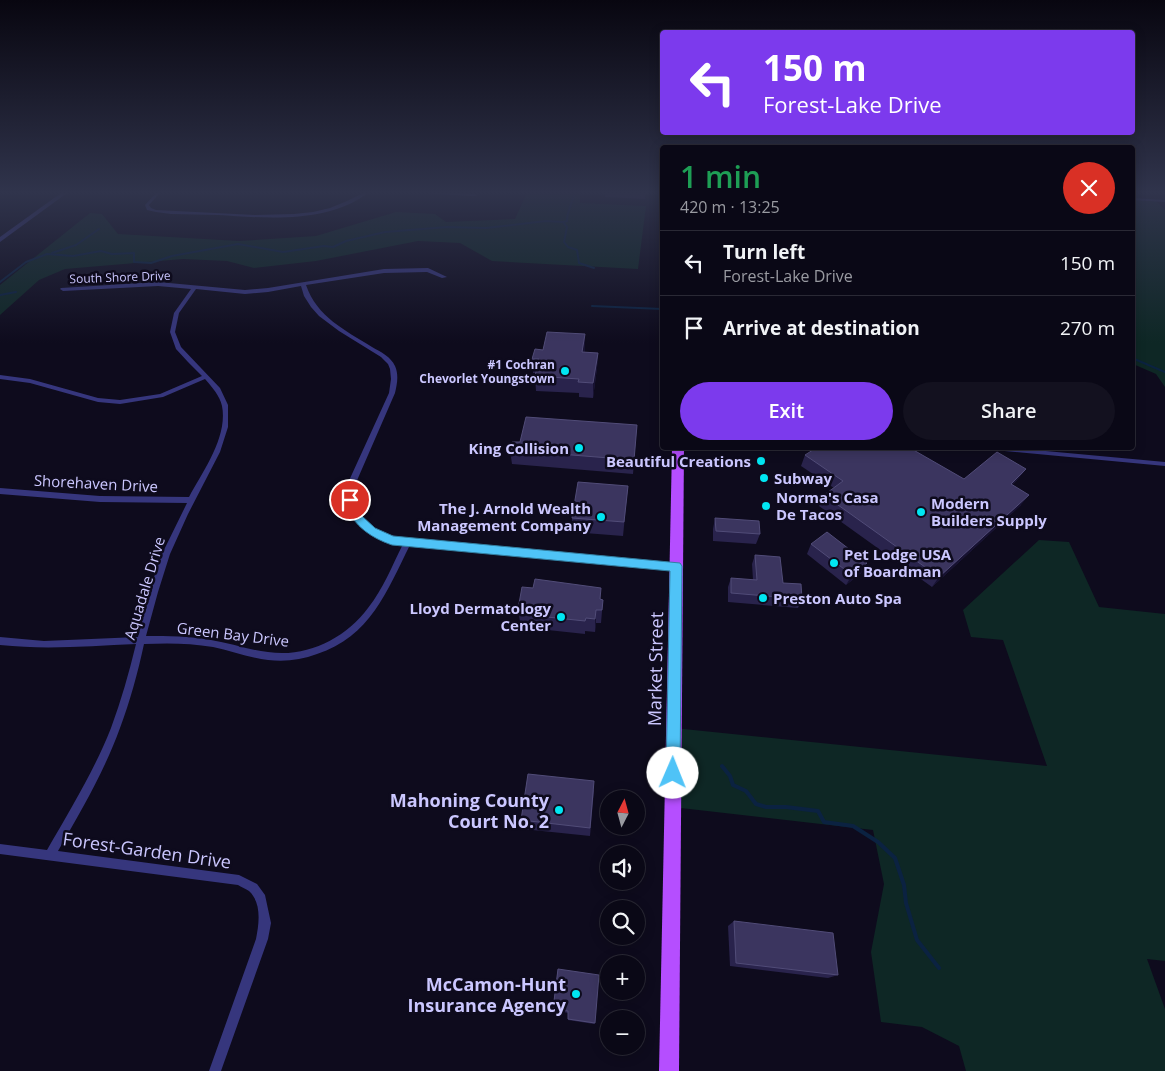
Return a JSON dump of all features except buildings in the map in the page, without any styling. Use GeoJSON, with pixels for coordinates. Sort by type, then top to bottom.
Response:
{"type":"FeatureCollection","features":[{"type":"Feature","properties":{"kind":"main road","name":"Market Street"},"geometry":{"type":"LineString","coordinates":[[669,1071],[678,450]]}},
{"type":"Feature","properties":{"kind":"street","name":"South Shore Drive"},"geometry":{"type":"LineString","coordinates":[[62,289],[144,284],[250,292],[398,270],[431,271],[444,277]]}},
{"type":"Feature","properties":{"kind":"street"},"geometry":{"type":"LineString","coordinates":[[302,285],[307,298],[317,311],[384,357],[393,370],[395,381],[392,393],[351,485],[350,500],[353,511],[358,519],[371,531],[392,540],[408,542],[676,566]]}},
{"type":"Feature","properties":{"kind":"street","name":"Aquadale Drive"},"geometry":{"type":"LineString","coordinates":[[50,855],[96,776],[107,750],[122,711],[161,567],[191,500],[222,440],[227,418],[226,404],[222,395],[178,348],[172,333],[176,312],[194,288]]}},
{"type":"Feature","properties":{"kind":"street"},"geometry":{"type":"LineString","coordinates":[[0,378],[30,381],[98,400],[120,402],[161,396],[206,377]]}},
{"type":"Feature","properties":{"kind":"street"},"geometry":{"type":"LineString","coordinates":[[1015,450],[1165,464]]}},
{"type":"Feature","properties":{"kind":"street","name":"Shorehaven Drive"},"geometry":{"type":"LineString","coordinates":[[0,491],[100,498],[191,500]]}},
{"type":"Feature","properties":{"kind":"street","name":"Green Bay Drive"},"geometry":{"type":"LineString","coordinates":[[0,641],[53,644],[204,641],[276,657],[296,656],[319,650],[346,636],[365,618],[408,542]]}},
{"type":"Feature","properties":{"kind":"street","name":"Forest-Garden Drive"},"geometry":{"type":"LineString","coordinates":[[0,849],[239,880],[253,888],[261,899],[265,923],[262,938],[215,1071]]}},
{"type":"Feature","properties":{"kind":"green space"},"geometry":{"type":"Polygon","coordinates":[[[53,243],[408,243],[316,261],[254,268],[227,261],[183,259],[65,269],[39,280],[0,315],[0,285],[53,243]]]}},
{"type":"Feature","properties":{"kind":"green space"},"geometry":{"type":"Polygon","coordinates":[[[460,243],[641,243],[638,269],[492,261],[460,243]]]}},
{"type":"Feature","properties":{"kind":"green space"},"geometry":{"type":"Polygon","coordinates":[[[1135,243],[1165,243],[1165,387],[1156,374],[1135,365],[1135,243]]]}},
{"type":"Feature","properties":{"kind":"green space"},"geometry":{"type":"Polygon","coordinates":[[[1039,540],[1069,542],[1099,607],[1165,614],[1165,961],[1147,959],[1165,1009],[1165,1071],[966,1071],[959,1046],[922,1027],[881,1022],[871,952],[884,884],[873,830],[672,807],[674,728],[1047,766],[1003,640],[971,637],[963,610],[1039,540]]]}},
{"type":"Feature","properties":{"kind":"waterway"},"geometry":{"type":"LineString","coordinates":[[52,253],[79,243]]}},
{"type":"Feature","properties":{"kind":"waterway"},"geometry":{"type":"LineString","coordinates":[[0,282],[26,262],[47,254],[73,256],[101,251],[112,254],[134,253],[134,262],[151,263],[172,256],[238,244],[283,252],[324,246],[333,247],[342,243]]}},
{"type":"Feature","properties":{"kind":"waterway"},"geometry":{"type":"LineString","coordinates":[[565,243],[568,247],[577,250],[579,263],[594,268]]}},
{"type":"Feature","properties":{"kind":"waterway"},"geometry":{"type":"LineString","coordinates":[[0,295],[16,292]]}},
{"type":"Feature","properties":{"kind":"waterway"},"geometry":{"type":"LineString","coordinates":[[592,306],[660,309]]}},
{"type":"Feature","properties":{"kind":"waterway"},"geometry":{"type":"LineString","coordinates":[[1135,359],[1165,372]]}},
{"type":"Feature","properties":{"kind":"waterway"},"geometry":{"type":"LineString","coordinates":[[722,766],[730,776],[733,785],[746,791],[756,804],[766,807],[786,807],[818,811],[824,822],[853,826],[878,842],[895,858],[904,885],[906,903],[917,940],[939,968]]}},
{"type":"Feature","properties":{"kind":"place","name":"#1 Cochran Chevorlet Youngstown"},"geometry":{"type":"Point","coordinates":[565,371]}},
{"type":"Feature","properties":{"kind":"place","name":"King Collision"},"geometry":{"type":"Point","coordinates":[579,448]}},
{"type":"Feature","properties":{"kind":"place","name":"Beautiful Creations"},"geometry":{"type":"Point","coordinates":[761,461]}},
{"type":"Feature","properties":{"kind":"place","name":"Subway"},"geometry":{"type":"Point","coordinates":[764,478]}},
{"type":"Feature","properties":{"kind":"place","name":"Norma's Casa De Tacos"},"geometry":{"type":"Point","coordinates":[766,506]}},
{"type":"Feature","properties":{"kind":"place","name":"Modern Builders Supply"},"geometry":{"type":"Point","coordinates":[921,512]}},
{"type":"Feature","properties":{"kind":"place","name":"The J. Arnold Wealth Management Company"},"geometry":{"type":"Point","coordinates":[601,517]}},
{"type":"Feature","properties":{"kind":"place","name":"Pet Lodge USA of Boardman"},"geometry":{"type":"Point","coordinates":[834,563]}},
{"type":"Feature","properties":{"kind":"place","name":"Preston Auto Spa"},"geometry":{"type":"Point","coordinates":[763,598]}},
{"type":"Feature","properties":{"kind":"place","name":"Lloyd Dermatology Center"},"geometry":{"type":"Point","coordinates":[561,617]}},
{"type":"Feature","properties":{"kind":"place","name":"Mahoning County Court No. 2"},"geometry":{"type":"Point","coordinates":[559,810]}},
{"type":"Feature","properties":{"kind":"place","name":"McCamon-Hunt Insurance Agency"},"geometry":{"type":"Point","coordinates":[576,994]}},
{"type":"Feature","properties":{"kind":"route"},"geometry":{"type":"LineString","coordinates":[[350,500],[353,511],[358,519],[371,531],[392,540],[676,566],[673,773]]}}]}
